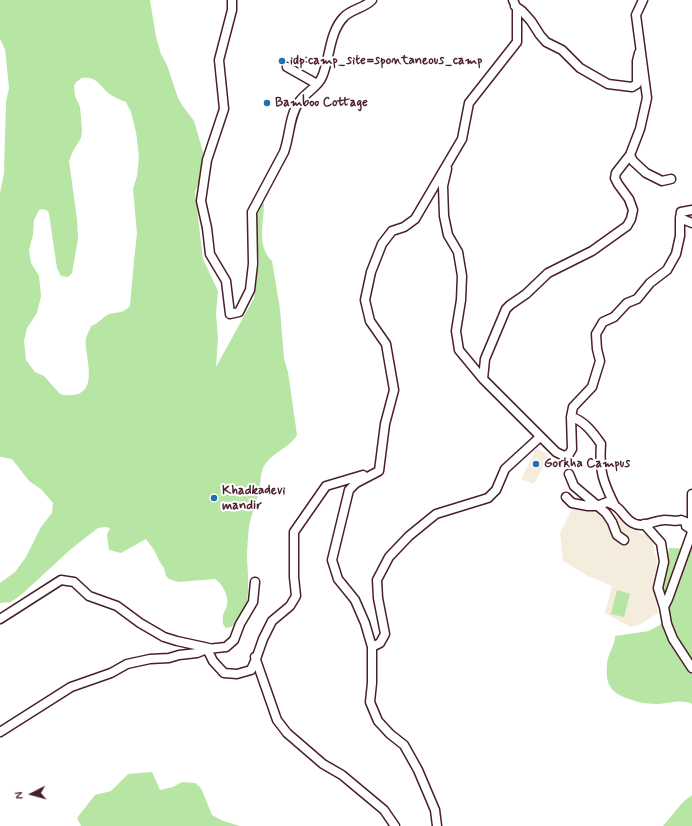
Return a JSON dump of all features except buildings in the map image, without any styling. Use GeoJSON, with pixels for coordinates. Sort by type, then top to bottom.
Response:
{"type":"FeatureCollection","features":[{"type":"Feature","properties":{"kind":"street"},"geometry":{"type":"LineString","coordinates":[[232,0],[232,10],[219,60],[224,109],[207,160],[201,201],[207,228],[210,254],[226,281],[230,314],[240,312],[250,290],[253,264],[252,212],[287,145],[292,119],[299,102],[322,80],[332,40],[343,17],[352,10],[372,0]]}},
{"type":"Feature","properties":{"kind":"street"},"geometry":{"type":"LineString","coordinates":[[483,379],[485,359],[506,309],[526,294],[548,273],[592,251],[626,226],[631,219],[633,210],[629,199],[615,178],[616,173],[630,155],[640,129],[647,98],[636,15],[644,0]]}},
{"type":"Feature","properties":{"kind":"street"},"geometry":{"type":"LineString","coordinates":[[514,3],[531,21],[546,42],[562,50],[580,68],[608,84],[632,87],[637,84],[636,61],[640,49]]}},
{"type":"Feature","properties":{"kind":"street"},"geometry":{"type":"LineString","coordinates":[[379,471],[385,424],[394,390],[386,344],[370,321],[365,300],[371,272],[382,244],[392,231],[404,227],[415,219],[462,139],[470,103],[517,42],[517,9],[514,3]]}},
{"type":"Feature","properties":{"kind":"street"},"geometry":{"type":"LineString","coordinates":[[287,67],[317,84]]}},
{"type":"Feature","properties":{"kind":"street"},"geometry":{"type":"LineString","coordinates":[[630,155],[633,161],[646,173],[662,181],[671,179]]}},
{"type":"Feature","properties":{"kind":"street"},"geometry":{"type":"LineString","coordinates":[[452,157],[446,172],[443,186],[444,216],[448,235],[458,252],[462,276],[461,300],[456,331],[459,350],[483,379],[540,437],[556,452],[564,456],[572,449],[571,418],[573,407],[592,387],[600,361],[596,349],[596,334],[603,322],[614,317],[627,303],[637,299],[650,283],[667,270],[676,254],[680,236],[681,212],[692,210]]}},
{"type":"Feature","properties":{"kind":"street"},"geometry":{"type":"LineString","coordinates":[[680,218],[692,222]]}},
{"type":"Feature","properties":{"kind":"street"},"geometry":{"type":"LineString","coordinates":[[571,418],[576,418],[582,423],[601,444],[600,462],[604,482],[616,506],[624,517],[639,526],[662,520],[674,522],[681,520],[686,522],[686,526],[692,530]]}},
{"type":"Feature","properties":{"kind":"street"},"geometry":{"type":"LineString","coordinates":[[372,647],[380,644],[385,634],[378,598],[377,580],[389,557],[409,536],[436,514],[488,498],[496,490],[505,469],[540,437]]}},
{"type":"Feature","properties":{"kind":"street"},"geometry":{"type":"LineString","coordinates":[[379,471],[356,483],[348,490],[332,560],[338,579],[355,600],[366,623],[372,647],[372,683],[370,702],[378,721],[390,734],[404,745],[418,770],[435,810],[437,826]]}},
{"type":"Feature","properties":{"kind":"street"},"geometry":{"type":"LineString","coordinates":[[209,649],[213,661],[224,673],[237,674],[251,670],[272,621],[290,606],[296,596],[294,577],[294,532],[326,486],[379,471]]}},
{"type":"Feature","properties":{"kind":"street"},"geometry":{"type":"LineString","coordinates":[[568,474],[574,486],[598,505],[612,522],[617,535],[624,540]]}},
{"type":"Feature","properties":{"kind":"street"},"geometry":{"type":"LineString","coordinates":[[664,606],[668,599],[692,530],[692,494]]}},
{"type":"Feature","properties":{"kind":"street"},"geometry":{"type":"LineString","coordinates":[[566,497],[572,503],[588,506],[606,502],[616,506]]}},
{"type":"Feature","properties":{"kind":"street"},"geometry":{"type":"LineString","coordinates":[[644,524],[661,543],[664,562],[658,588],[672,639],[692,668]]}},
{"type":"Feature","properties":{"kind":"street"},"geometry":{"type":"LineString","coordinates":[[0,619],[61,580],[74,582],[89,596],[117,606],[140,623],[164,637],[209,649]]}},
{"type":"Feature","properties":{"kind":"street"},"geometry":{"type":"LineString","coordinates":[[0,732],[71,687],[111,674],[127,664],[226,647],[234,640],[240,624],[253,602],[255,582]]}},
{"type":"Feature","properties":{"kind":"street"},"geometry":{"type":"LineString","coordinates":[[256,657],[277,720],[287,733],[323,764],[342,775],[384,810],[395,826]]}},
{"type":"Feature","properties":{"kind":"shaded area","name":"Gorkha Campus"},"geometry":{"type":"Polygon","coordinates":[[[537,448],[547,454],[547,460],[534,484],[521,479],[537,448]]]}},
{"type":"Feature","properties":{"kind":"shaded area"},"geometry":{"type":"Polygon","coordinates":[[[607,508],[632,529],[651,537],[657,561],[654,588],[658,613],[639,625],[630,627],[605,613],[612,586],[588,576],[563,561],[560,533],[572,509],[607,508]]]}},
{"type":"Feature","properties":{"kind":"green space"},"geometry":{"type":"Polygon","coordinates":[[[0,0],[150,0],[156,37],[161,54],[167,65],[178,98],[194,121],[203,152],[202,173],[195,192],[203,259],[218,291],[216,314],[218,338],[216,367],[254,298],[259,265],[256,220],[260,207],[263,203],[264,204],[262,241],[267,255],[272,261],[280,309],[284,359],[288,372],[297,435],[294,440],[266,463],[262,471],[259,492],[249,527],[247,554],[247,599],[245,610],[235,625],[226,628],[223,624],[223,615],[227,605],[227,598],[218,581],[215,579],[178,582],[169,579],[166,576],[164,568],[154,550],[146,539],[121,553],[109,550],[107,535],[110,528],[105,527],[98,528],[71,549],[21,595],[11,602],[0,603],[0,583],[15,572],[26,557],[41,527],[52,513],[53,503],[41,489],[29,481],[12,459],[0,457],[0,193],[4,173],[6,102],[9,88],[5,49],[0,39],[0,0]],[[82,78],[76,82],[74,86],[75,96],[80,107],[82,130],[81,138],[69,161],[77,219],[78,239],[72,273],[68,277],[61,276],[57,268],[48,211],[43,209],[39,210],[34,220],[33,235],[29,250],[31,263],[39,276],[41,296],[37,313],[27,328],[24,341],[26,360],[35,372],[44,376],[60,394],[65,395],[73,395],[81,392],[86,387],[89,379],[89,371],[86,338],[91,326],[98,323],[107,315],[122,312],[130,306],[137,234],[133,189],[137,176],[139,157],[136,132],[131,112],[126,102],[111,95],[99,83],[88,78],[82,78]]]}},
{"type":"Feature","properties":{"kind":"green space"},"geometry":{"type":"Polygon","coordinates":[[[669,548],[692,549],[692,704],[680,702],[652,704],[625,698],[611,688],[607,678],[607,661],[615,636],[649,631],[663,623],[666,608],[663,582],[669,548]]]}},
{"type":"Feature","properties":{"kind":"green space"},"geometry":{"type":"Polygon","coordinates":[[[617,590],[630,594],[624,617],[611,614],[617,590]]]}},
{"type":"Feature","properties":{"kind":"green space"},"geometry":{"type":"Polygon","coordinates":[[[152,772],[160,790],[173,787],[182,782],[195,783],[201,788],[212,815],[223,821],[240,826],[81,826],[77,818],[95,795],[111,791],[128,774],[152,772]]]}},
{"type":"Feature","properties":{"kind":"green space"},"geometry":{"type":"Polygon","coordinates":[[[692,795],[692,826],[663,826],[683,802],[692,795]]]}},
{"type":"Feature","properties":{"kind":"place","name":"idp:camp_site=spontaneous_camp"},"geometry":{"type":"Point","coordinates":[282,61]}},
{"type":"Feature","properties":{"kind":"place","name":"Bamboo Cottage"},"geometry":{"type":"Point","coordinates":[267,103]}},
{"type":"Feature","properties":{"kind":"place","name":"Gorkha Campus"},"geometry":{"type":"Point","coordinates":[536,464]}},
{"type":"Feature","properties":{"kind":"place","name":"Khadkadevi mandir"},"geometry":{"type":"Point","coordinates":[214,498]}}]}
